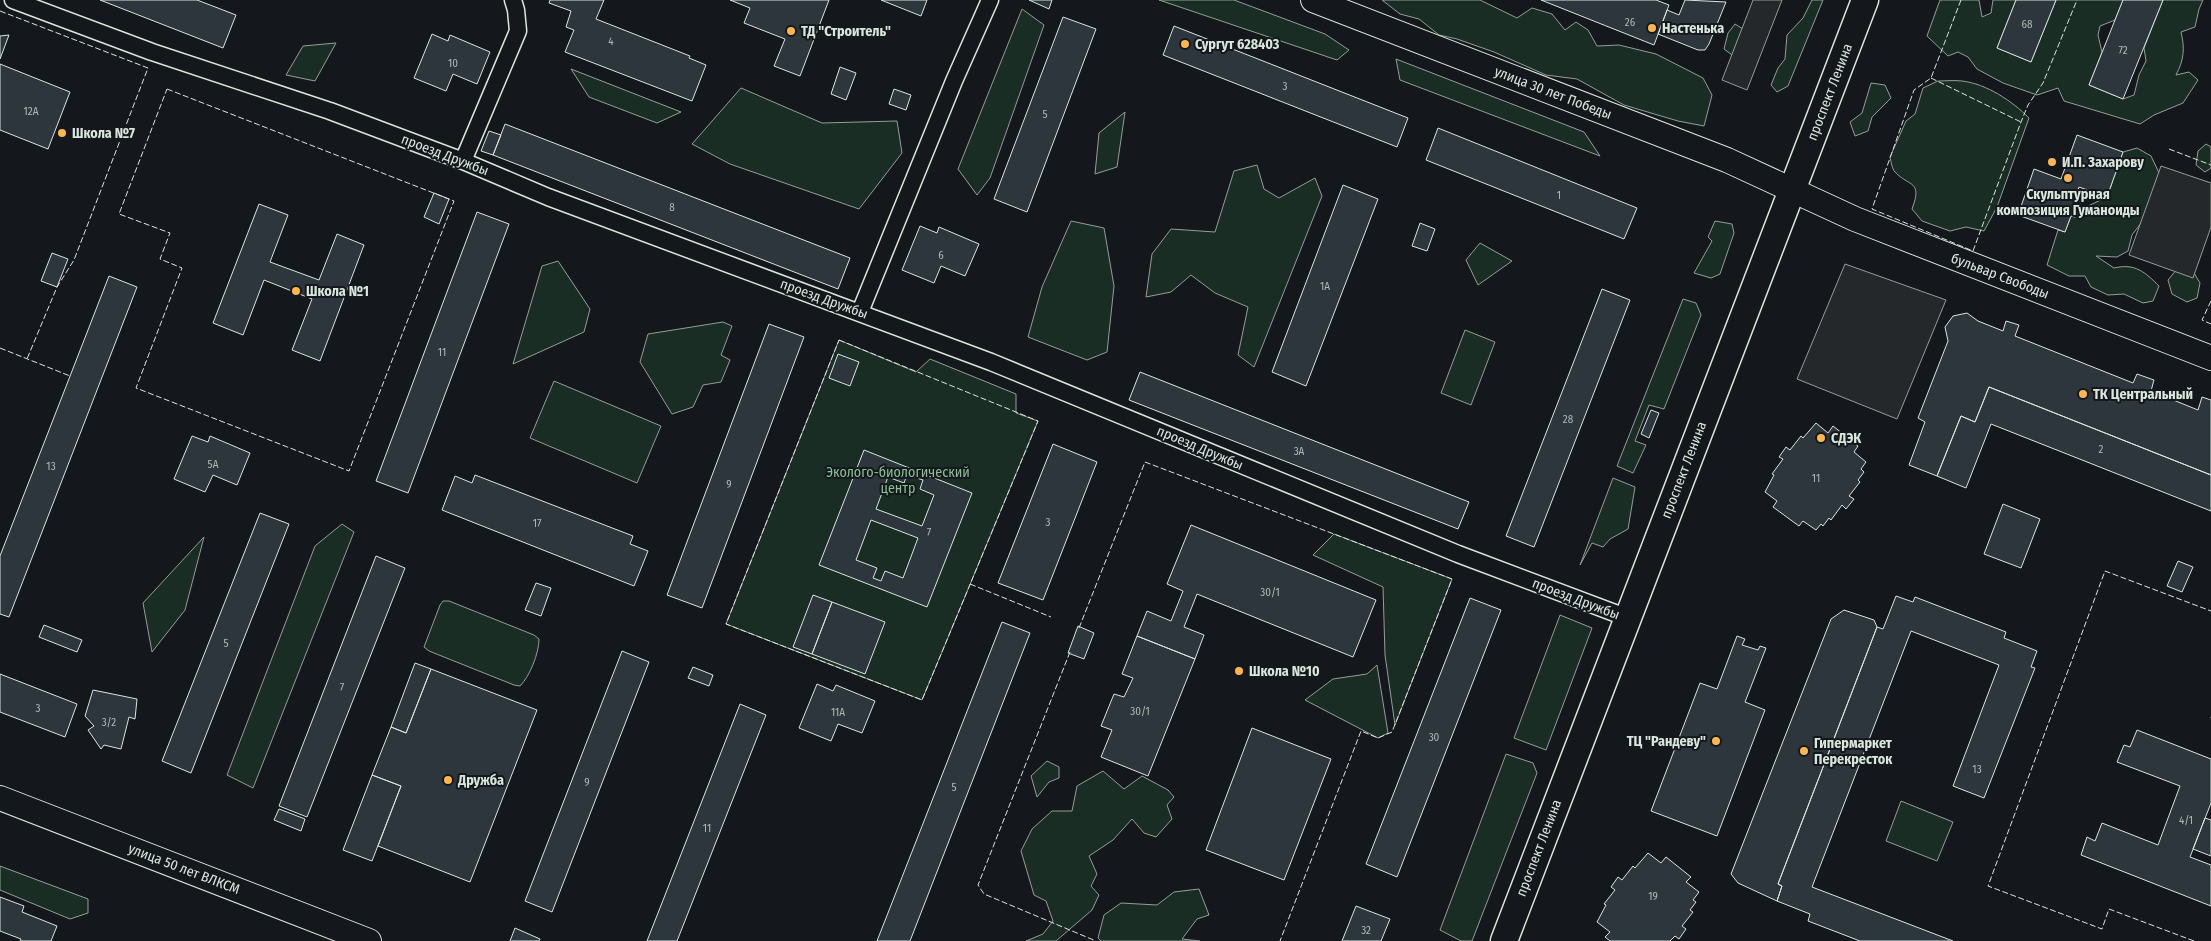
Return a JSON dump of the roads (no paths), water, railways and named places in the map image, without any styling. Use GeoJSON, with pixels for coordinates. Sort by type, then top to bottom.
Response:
{"type":"FeatureCollection","features":[{"type":"Feature","properties":{"kind":"main road","name":"улица 30 лет Победы"},"geometry":{"type":"LineString","coordinates":[[1313,0],[1726,160],[1792,190]]}},
{"type":"Feature","properties":{"kind":"main road","name":"проспект Ленина"},"geometry":{"type":"LineString","coordinates":[[1504,941],[1865,0]]}},
{"type":"Feature","properties":{"kind":"main road","name":"бульвар Свободы"},"geometry":{"type":"LineString","coordinates":[[1792,190],[1855,219],[2211,358]]}},
{"type":"Feature","properties":{"kind":"main road","name":"улица 50 лет ВЛКСМ"},"geometry":{"type":"LineString","coordinates":[[0,798],[368,941]]}},
{"type":"Feature","properties":{"kind":"street","name":"проезд Дружбы"},"geometry":{"type":"LineString","coordinates":[[12,0],[152,52],[330,111],[463,161],[548,197],[991,362],[1458,554],[1628,618]]}},
{"type":"Feature","properties":{"kind":"street"},"geometry":{"type":"LineString","coordinates":[[463,161],[518,31],[513,0]]}},
{"type":"Feature","properties":{"kind":"street"},"geometry":{"type":"LineString","coordinates":[[860,312],[954,81],[990,0]]}},
{"type":"Feature","properties":{"kind":"place","name":"Настенька"},"geometry":{"type":"Point","coordinates":[1652,28]}},
{"type":"Feature","properties":{"kind":"place","name":"ТД \"Строитель\""},"geometry":{"type":"Point","coordinates":[791,31]}},
{"type":"Feature","properties":{"kind":"place","name":"Сургут 628403"},"geometry":{"type":"Point","coordinates":[1185,44]}},
{"type":"Feature","properties":{"kind":"place","name":"Школа №7"},"geometry":{"type":"Point","coordinates":[62,133]}},
{"type":"Feature","properties":{"kind":"place","name":"И.П. Захарову"},"geometry":{"type":"Point","coordinates":[2052,162]}},
{"type":"Feature","properties":{"kind":"place","name":"Скульптурная композиция Гуманоиды"},"geometry":{"type":"Point","coordinates":[2068,178]}},
{"type":"Feature","properties":{"kind":"place","name":"Школа №1"},"geometry":{"type":"Point","coordinates":[296,291]}},
{"type":"Feature","properties":{"kind":"place","name":"ТК Центральный"},"geometry":{"type":"Point","coordinates":[2083,394]}},
{"type":"Feature","properties":{"kind":"place","name":"СДЭК"},"geometry":{"type":"Point","coordinates":[1821,438]}},
{"type":"Feature","properties":{"kind":"place","name":"Школа №10"},"geometry":{"type":"Point","coordinates":[1239,671]}},
{"type":"Feature","properties":{"kind":"place","name":"ТЦ \"Рандеву\""},"geometry":{"type":"Point","coordinates":[1716,741]}},
{"type":"Feature","properties":{"kind":"place","name":"Гипермаркет Перекресток"},"geometry":{"type":"Point","coordinates":[1804,751]}},
{"type":"Feature","properties":{"kind":"place","name":"Дружба"},"geometry":{"type":"Point","coordinates":[448,780]}},
{"type":"Feature","properties":{"kind":"park label","name":"Эколого-биологический центр"},"geometry":{"type":"Point","coordinates":[898,480]}}]}
